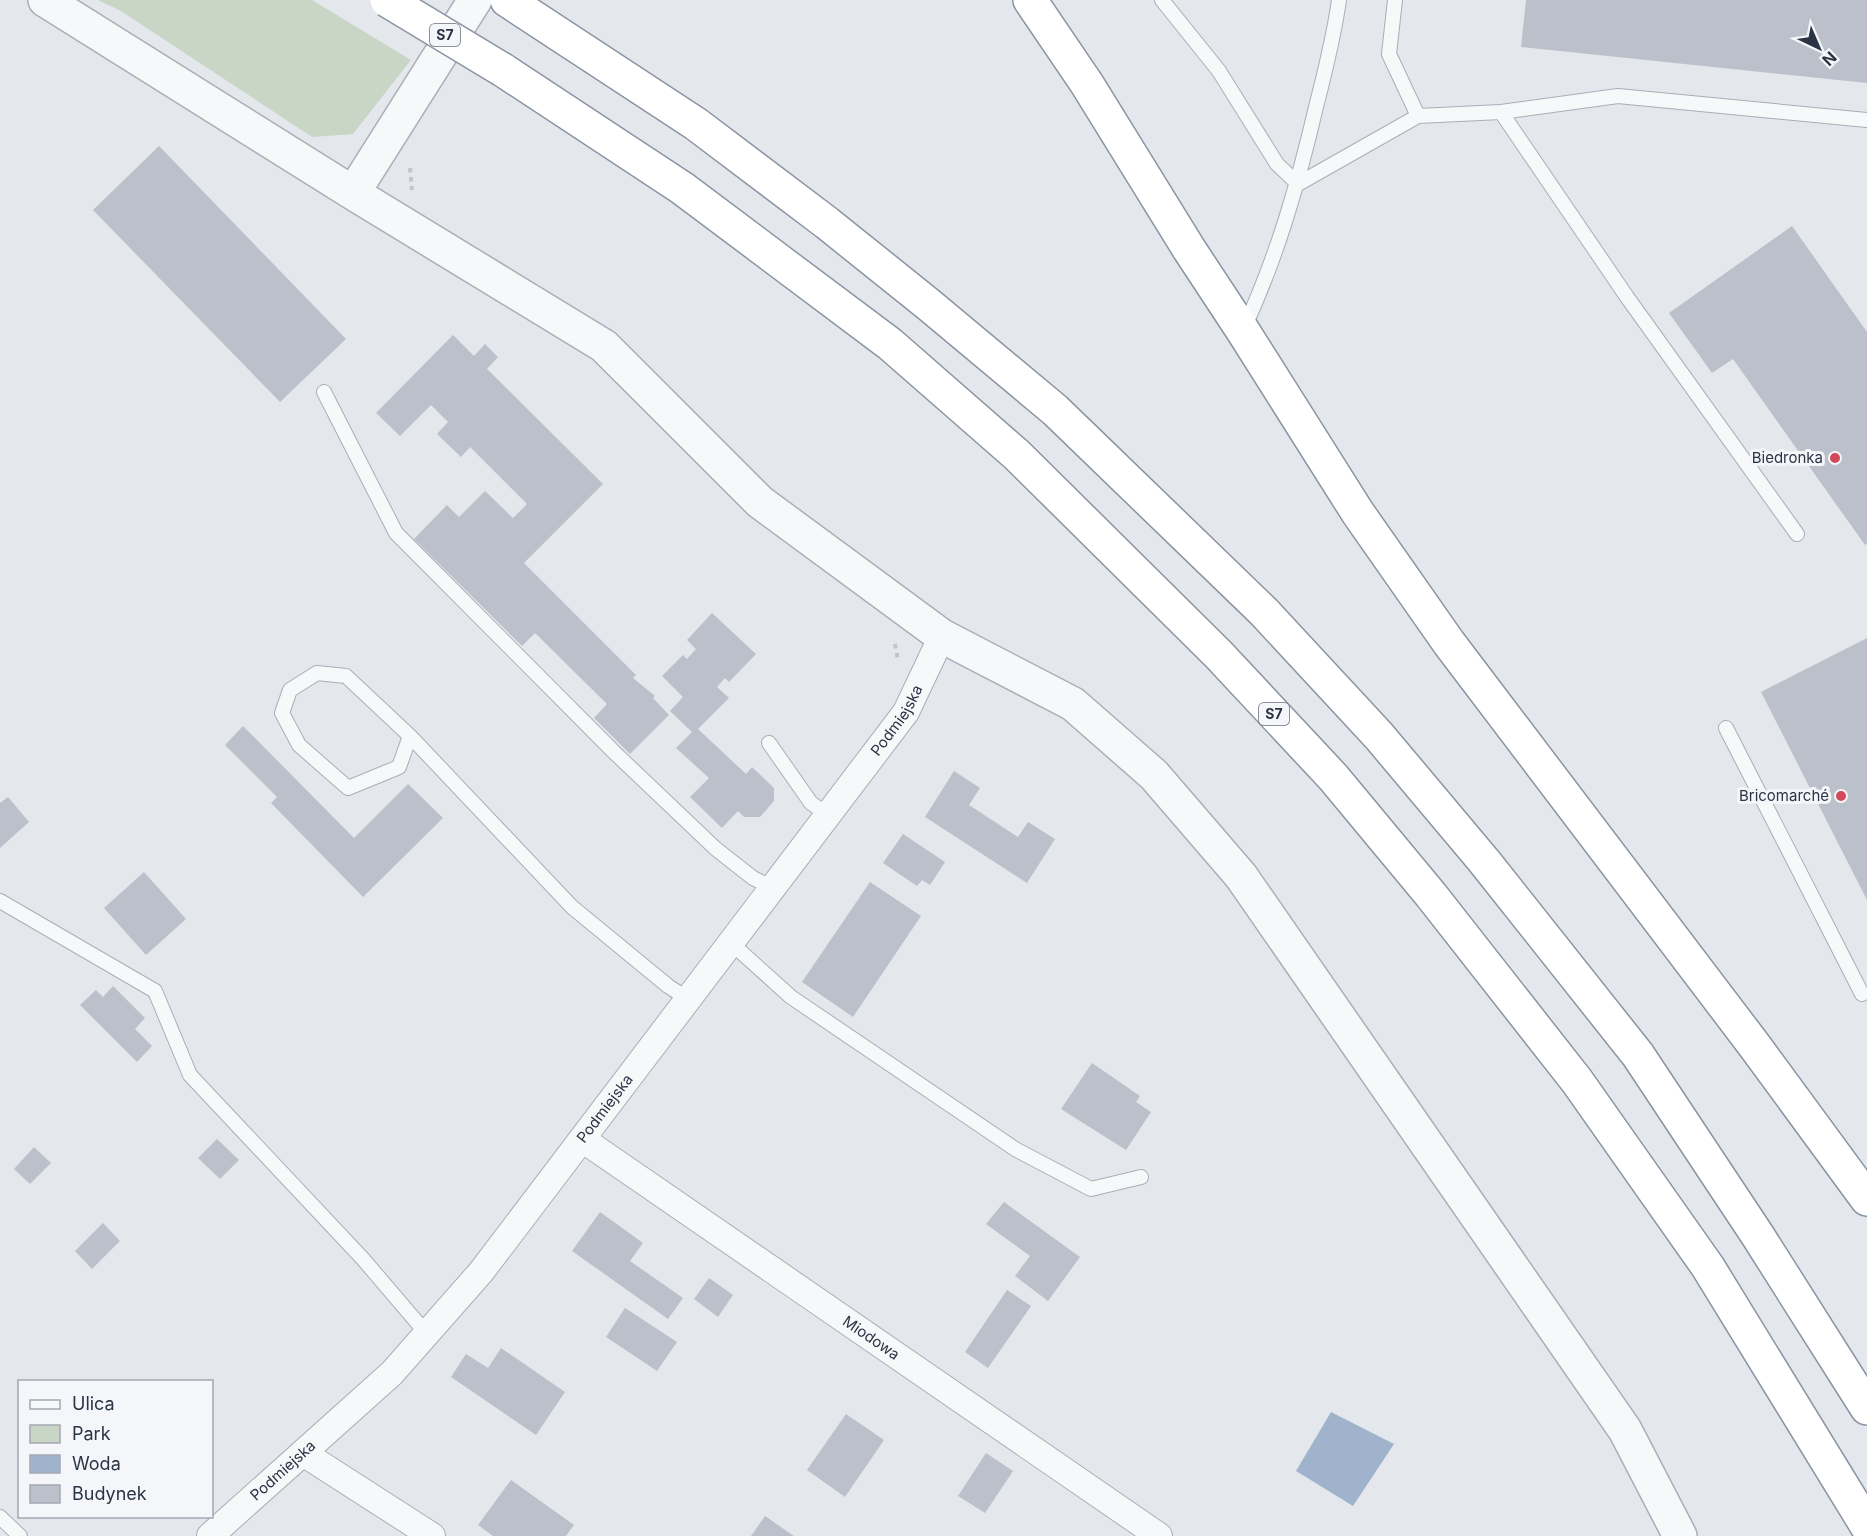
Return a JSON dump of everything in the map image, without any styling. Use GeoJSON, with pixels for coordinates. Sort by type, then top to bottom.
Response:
{"type":"FeatureCollection","features":[{"type":"Feature","properties":{"kind":"highway","name":"S7"},"geometry":{"type":"LineString","coordinates":[[387,0],[502,70],[682,188],[890,344],[1017,455],[1227,664],[1333,777],[1371,822],[1577,1081],[1708,1267],[1867,1526]]}},
{"type":"Feature","properties":{"kind":"highway"},"geometry":{"type":"LineString","coordinates":[[507,0],[696,124],[827,223],[928,304],[1055,410],[1264,612],[1379,736],[1484,861],[1638,1054],[1758,1236],[1867,1408]]}},
{"type":"Feature","properties":{"kind":"highway"},"geometry":{"type":"LineString","coordinates":[[1030,0],[1087,84],[1189,249],[1358,513],[1449,643],[1747,1035],[1867,1199]]}},
{"type":"Feature","properties":{"kind":"street"},"geometry":{"type":"LineString","coordinates":[[45,0],[352,193],[604,346],[760,502],[942,636],[1073,704],[1154,776],[1241,876],[1625,1430],[1680,1536]]}},
{"type":"Feature","properties":{"kind":"street"},"geometry":{"type":"LineString","coordinates":[[352,193],[476,0]]}},
{"type":"Feature","properties":{"kind":"street","name":"Podmiejska"},"geometry":{"type":"LineString","coordinates":[[210,1536],[392,1373],[482,1272],[906,712],[942,636]]}},
{"type":"Feature","properties":{"kind":"street","name":"Miodowa"},"geometry":{"type":"LineString","coordinates":[[582,1139],[1159,1536]]}},
{"type":"Feature","properties":{"kind":"street"},"geometry":{"type":"LineString","coordinates":[[303,1453],[432,1536]]}},
{"type":"Feature","properties":{"kind":"lane"},"geometry":{"type":"LineString","coordinates":[[1243,331],[1262,290],[1298,184],[1335,29],[1339,0]]}},
{"type":"Feature","properties":{"kind":"lane"},"geometry":{"type":"LineString","coordinates":[[1395,0],[1389,54],[1418,116]]}},
{"type":"Feature","properties":{"kind":"lane"},"geometry":{"type":"LineString","coordinates":[[1170,3],[1219,71],[1277,164],[1298,184]]}},
{"type":"Feature","properties":{"kind":"lane"},"geometry":{"type":"LineString","coordinates":[[1298,184],[1418,116],[1501,112],[1618,96],[1867,120]]}},
{"type":"Feature","properties":{"kind":"lane"},"geometry":{"type":"LineString","coordinates":[[1501,112],[1627,297],[1797,534]]}},
{"type":"Feature","properties":{"kind":"lane"},"geometry":{"type":"LineString","coordinates":[[324,392],[396,533],[616,754],[716,849],[753,878],[773,888]]}},
{"type":"Feature","properties":{"kind":"lane"},"geometry":{"type":"LineString","coordinates":[[410,736],[399,766],[348,788],[299,745],[282,713],[290,690],[317,674],[346,676],[410,736],[572,907],[668,986],[688,999]]}},
{"type":"Feature","properties":{"kind":"lane"},"geometry":{"type":"LineString","coordinates":[[1726,728],[1865,996]]}},
{"type":"Feature","properties":{"kind":"lane"},"geometry":{"type":"LineString","coordinates":[[769,743],[812,803],[828,816]]}},
{"type":"Feature","properties":{"kind":"lane"},"geometry":{"type":"LineString","coordinates":[[0,901],[155,991],[190,1075],[363,1258],[427,1334]]}},
{"type":"Feature","properties":{"kind":"lane"},"geometry":{"type":"LineString","coordinates":[[731,943],[791,997],[1015,1149],[1091,1189],[1141,1177]]}},
{"type":"Feature","properties":{"kind":"lane"},"geometry":{"type":"LineString","coordinates":[[0,1517],[20,1536]]}},
{"type":"Feature","properties":{"kind":"green space"},"geometry":{"type":"Polygon","coordinates":[[[98,0],[312,0],[411,60],[353,134],[312,137],[121,11],[98,0]]]}},
{"type":"Feature","properties":{"kind":"water"},"geometry":{"type":"Polygon","coordinates":[[[1331,1412],[1394,1444],[1353,1506],[1296,1471],[1331,1412]]]}},
{"type":"Feature","properties":{"kind":"building"},"geometry":{"type":"Polygon","coordinates":[[[1526,0],[1867,0],[1867,83],[1521,47],[1526,0]]]}},
{"type":"Feature","properties":{"kind":"building"},"geometry":{"type":"Polygon","coordinates":[[[159,146],[346,339],[280,402],[93,210],[159,146]]]}},
{"type":"Feature","properties":{"kind":"building","name":"Biedronka"},"geometry":{"type":"Polygon","coordinates":[[[1792,226],[1867,332],[1867,543],[1865,545],[1733,359],[1712,373],[1669,313],[1792,226]]]}},
{"type":"Feature","properties":{"kind":"building"},"geometry":{"type":"Polygon","coordinates":[[[453,335],[474,356],[485,344],[498,357],[487,369],[603,484],[524,563],[636,675],[633,678],[655,696],[653,698],[669,715],[630,754],[594,718],[607,704],[535,633],[522,646],[414,539],[447,505],[459,517],[485,491],[513,518],[527,504],[470,447],[461,457],[437,434],[448,422],[431,405],[400,436],[376,413],[453,335]]]}},
{"type":"Feature","properties":{"kind":"building"},"geometry":{"type":"Polygon","coordinates":[[[712,613],[756,654],[729,682],[725,678],[717,687],[729,698],[698,729],[746,774],[752,767],[774,788],[774,801],[760,817],[744,817],[738,811],[722,828],[690,797],[709,778],[676,748],[692,732],[670,711],[683,697],[662,676],[683,655],[687,659],[696,649],[687,640],[712,613]]]}},
{"type":"Feature","properties":{"kind":"building","name":"Bricomarché"},"geometry":{"type":"Polygon","coordinates":[[[1867,638],[1867,900],[1761,692],[1867,638]]]}},
{"type":"Feature","properties":{"kind":"building"},"geometry":{"type":"Polygon","coordinates":[[[243,726],[354,838],[408,784],[443,818],[363,897],[271,803],[277,797],[225,745],[243,726]]]}},
{"type":"Feature","properties":{"kind":"building"},"geometry":{"type":"Polygon","coordinates":[[[954,771],[980,788],[969,805],[1018,837],[1028,822],[1055,839],[1027,883],[925,817],[954,771]]]}},
{"type":"Feature","properties":{"kind":"building"},"geometry":{"type":"Polygon","coordinates":[[[8,797],[29,822],[0,848],[0,803],[8,797]]]}},
{"type":"Feature","properties":{"kind":"building"},"geometry":{"type":"Polygon","coordinates":[[[903,834],[945,862],[930,885],[922,880],[917,886],[883,863],[903,834]]]}},
{"type":"Feature","properties":{"kind":"building"},"geometry":{"type":"Polygon","coordinates":[[[144,872],[186,919],[146,955],[104,908],[144,872]]]}},
{"type":"Feature","properties":{"kind":"building"},"geometry":{"type":"Polygon","coordinates":[[[870,882],[921,916],[853,1017],[802,982],[870,882]]]}},
{"type":"Feature","properties":{"kind":"building"},"geometry":{"type":"Polygon","coordinates":[[[113,986],[145,1018],[135,1029],[152,1046],[137,1062],[80,1005],[96,990],[103,997],[113,986]]]}},
{"type":"Feature","properties":{"kind":"building"},"geometry":{"type":"Polygon","coordinates":[[[1092,1063],[1140,1096],[1136,1102],[1151,1112],[1126,1150],[1061,1109],[1092,1063]]]}},
{"type":"Feature","properties":{"kind":"building"},"geometry":{"type":"Polygon","coordinates":[[[217,1139],[239,1160],[220,1179],[198,1158],[217,1139]]]}},
{"type":"Feature","properties":{"kind":"building"},"geometry":{"type":"Polygon","coordinates":[[[34,1147],[51,1163],[30,1184],[14,1169],[34,1147]]]}},
{"type":"Feature","properties":{"kind":"building"},"geometry":{"type":"Polygon","coordinates":[[[1004,1202],[1080,1257],[1048,1301],[1015,1276],[1030,1256],[986,1224],[1004,1202]]]}},
{"type":"Feature","properties":{"kind":"building"},"geometry":{"type":"Polygon","coordinates":[[[600,1212],[643,1243],[630,1261],[683,1298],[668,1319],[572,1251],[600,1212]]]}},
{"type":"Feature","properties":{"kind":"building"},"geometry":{"type":"Polygon","coordinates":[[[103,1223],[120,1241],[92,1269],[75,1251],[103,1223]]]}},
{"type":"Feature","properties":{"kind":"building"},"geometry":{"type":"Polygon","coordinates":[[[709,1278],[733,1295],[718,1317],[694,1299],[709,1278]]]}},
{"type":"Feature","properties":{"kind":"building"},"geometry":{"type":"Polygon","coordinates":[[[1007,1290],[1031,1306],[988,1368],[965,1352],[1007,1290]]]}},
{"type":"Feature","properties":{"kind":"building"},"geometry":{"type":"Polygon","coordinates":[[[625,1308],[677,1342],[657,1371],[606,1337],[625,1308]]]}},
{"type":"Feature","properties":{"kind":"building"},"geometry":{"type":"Polygon","coordinates":[[[501,1348],[565,1392],[536,1435],[451,1377],[466,1354],[488,1368],[501,1348]]]}},
{"type":"Feature","properties":{"kind":"building"},"geometry":{"type":"Polygon","coordinates":[[[846,1414],[884,1440],[845,1497],[807,1470],[846,1414]]]}},
{"type":"Feature","properties":{"kind":"building"},"geometry":{"type":"Polygon","coordinates":[[[986,1453],[1013,1471],[985,1513],[958,1496],[986,1453]]]}},
{"type":"Feature","properties":{"kind":"building"},"geometry":{"type":"Polygon","coordinates":[[[511,1480],[574,1525],[566,1536],[493,1536],[478,1525],[511,1480]]]}},
{"type":"Feature","properties":{"kind":"building"},"geometry":{"type":"Polygon","coordinates":[[[765,1516],[794,1536],[751,1536],[765,1516]]]}},
{"type":"Feature","properties":{"kind":"place","name":"Biedronka"},"geometry":{"type":"Point","coordinates":[1835,458]}},
{"type":"Feature","properties":{"kind":"place","name":"Bricomarché"},"geometry":{"type":"Point","coordinates":[1841,796]}}]}
